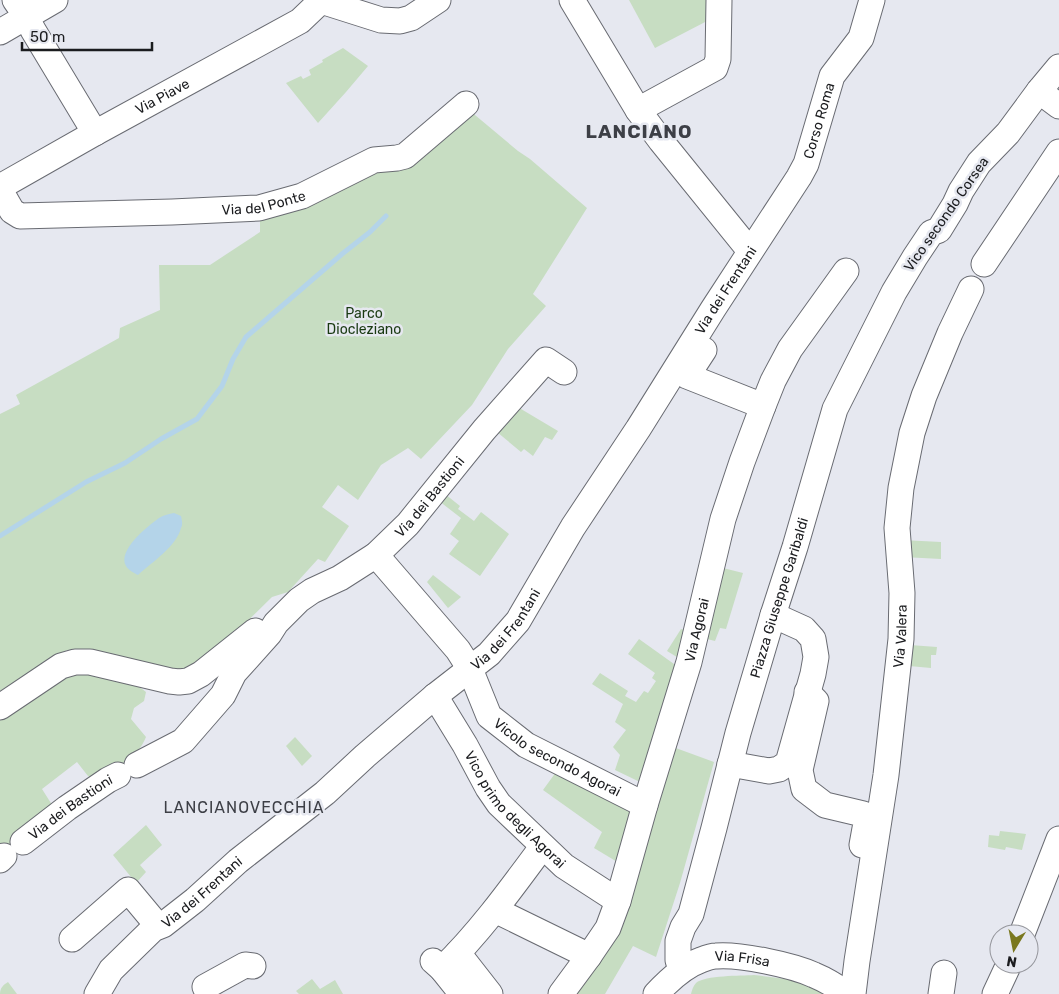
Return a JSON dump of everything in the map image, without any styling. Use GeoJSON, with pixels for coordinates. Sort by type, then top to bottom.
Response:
{"type":"FeatureCollection","features":[{"type":"Feature","properties":{"kind":"street"},"geometry":{"type":"LineString","coordinates":[[0,32],[21,8],[55,0]]}},
{"type":"Feature","properties":{"kind":"street"},"geometry":{"type":"LineString","coordinates":[[320,0],[362,6],[381,20],[395,10],[411,18],[438,0]]}},
{"type":"Feature","properties":{"kind":"street","name":"Via Piave"},"geometry":{"type":"LineString","coordinates":[[0,189],[95,133],[300,21],[320,0]]}},
{"type":"Feature","properties":{"kind":"street"},"geometry":{"type":"LineString","coordinates":[[572,0],[638,110],[661,141],[756,242]]}},
{"type":"Feature","properties":{"kind":"street"},"geometry":{"type":"LineString","coordinates":[[638,110],[715,68],[718,59],[719,0]]}},
{"type":"Feature","properties":{"kind":"street","name":"Corso Roma"},"geometry":{"type":"LineString","coordinates":[[756,242],[806,164],[832,76],[861,38],[872,0]]}},
{"type":"Feature","properties":{"kind":"street"},"geometry":{"type":"LineString","coordinates":[[21,8],[95,133]]}},
{"type":"Feature","properties":{"kind":"street","name":"Vico secondo Corsea"},"geometry":{"type":"LineString","coordinates":[[894,292],[931,233],[939,230],[979,163],[1008,133],[1059,67]]}},
{"type":"Feature","properties":{"kind":"street"},"geometry":{"type":"LineString","coordinates":[[1039,91],[1059,106]]}},
{"type":"Feature","properties":{"kind":"street","name":"Via del Ponte"},"geometry":{"type":"LineString","coordinates":[[0,189],[12,211],[20,216],[259,208],[302,196],[374,160],[405,156],[466,104]]}},
{"type":"Feature","properties":{"kind":"street"},"geometry":{"type":"LineString","coordinates":[[984,264],[1056,156]]}},
{"type":"Feature","properties":{"kind":"street","name":"Via dei Frentani"},"geometry":{"type":"LineString","coordinates":[[98,993],[111,970],[156,927],[162,925],[195,900],[238,860],[319,799],[435,696],[489,654],[518,621],[571,530],[638,429],[756,242]]}},
{"type":"Feature","properties":{"kind":"street","name":"Via Agorai"},"geometry":{"type":"LineString","coordinates":[[561,994],[608,928],[618,901],[689,662],[723,519],[763,406],[790,348],[846,271]]}},
{"type":"Feature","properties":{"kind":"street"},"geometry":{"type":"LineString","coordinates":[[729,285],[725,317],[687,376],[763,406]]}},
{"type":"Feature","properties":{"kind":"street","name":"Via Valera"},"geometry":{"type":"LineString","coordinates":[[845,991],[864,912],[886,775],[901,639],[902,593],[897,528],[900,488],[912,433],[924,396],[971,289]]}},
{"type":"Feature","properties":{"kind":"street","name":"Piazza Giuseppe Garibaldi"},"geometry":{"type":"LineString","coordinates":[[682,970],[678,960],[678,941],[691,914],[738,733],[836,409],[894,292]]}},
{"type":"Feature","properties":{"kind":"street","name":"Via dei Bastioni"},"geometry":{"type":"LineString","coordinates":[[9,853],[67,808],[108,780],[183,741],[223,695],[234,672],[269,634],[276,623],[299,600],[312,591],[340,578],[376,554],[408,524],[484,430],[546,360],[564,372]]}},
{"type":"Feature","properties":{"kind":"street","name":"Vicolo secondo Agorai"},"geometry":{"type":"LineString","coordinates":[[376,554],[458,650],[470,669],[489,716],[526,745],[645,805]]}},
{"type":"Feature","properties":{"kind":"street"},"geometry":{"type":"LineString","coordinates":[[730,764],[769,771],[778,770],[788,763],[816,657],[813,640],[804,628],[773,615]]}},
{"type":"Feature","properties":{"kind":"street","name":"Via dei Bastioni"},"geometry":{"type":"LineString","coordinates":[[0,707],[61,666],[75,662],[90,662],[170,681],[188,681],[200,674],[261,626],[276,623]]}},
{"type":"Feature","properties":{"kind":"street"},"geometry":{"type":"LineString","coordinates":[[807,692],[816,701],[800,770],[804,789],[825,805],[864,814],[866,822],[853,898],[855,909],[864,912]]}},
{"type":"Feature","properties":{"kind":"street","name":"Vico primo degli Agorai"},"geometry":{"type":"LineString","coordinates":[[435,696],[499,804],[564,866],[618,901]]}},
{"type":"Feature","properties":{"kind":"street"},"geometry":{"type":"LineString","coordinates":[[1026,924],[1059,839]]}},
{"type":"Feature","properties":{"kind":"street"},"geometry":{"type":"LineString","coordinates":[[444,961],[495,910],[542,847]]}},
{"type":"Feature","properties":{"kind":"street"},"geometry":{"type":"LineString","coordinates":[[72,939],[128,890],[156,927]]}},
{"type":"Feature","properties":{"kind":"street"},"geometry":{"type":"LineString","coordinates":[[495,910],[588,956]]}},
{"type":"Feature","properties":{"kind":"street"},"geometry":{"type":"LineString","coordinates":[[691,914],[695,929],[715,956]]}},
{"type":"Feature","properties":{"kind":"street","name":"Via Frisa"},"geometry":{"type":"LineString","coordinates":[[656,994],[682,970],[702,959],[715,956],[765,961],[792,968],[812,974],[845,991]]}},
{"type":"Feature","properties":{"kind":"street"},"geometry":{"type":"LineString","coordinates":[[444,961],[462,994]]}},
{"type":"Feature","properties":{"kind":"street"},"geometry":{"type":"LineString","coordinates":[[444,961],[490,994]]}},
{"type":"Feature","properties":{"kind":"street"},"geometry":{"type":"LineString","coordinates":[[205,987],[245,965],[253,966]]}},
{"type":"Feature","properties":{"kind":"street"},"geometry":{"type":"LineString","coordinates":[[995,994],[1004,974]]}},
{"type":"Feature","properties":{"kind":"green space"},"geometry":{"type":"Polygon","coordinates":[[[629,0],[710,0],[709,20],[655,48],[629,0]]]}},
{"type":"Feature","properties":{"kind":"green space"},"geometry":{"type":"Polygon","coordinates":[[[343,48],[368,66],[318,123],[286,83],[301,76],[303,79],[311,75],[309,70],[343,48]]]}},
{"type":"Feature","properties":{"kind":"green space","name":"Parco Diocleziano"},"geometry":{"type":"Polygon","coordinates":[[[469,110],[587,208],[533,294],[546,306],[508,349],[472,405],[421,459],[408,448],[381,465],[358,500],[338,485],[322,507],[349,526],[325,562],[318,559],[288,592],[272,597],[211,657],[189,671],[171,674],[91,650],[67,650],[0,691],[0,414],[20,404],[16,395],[119,338],[120,328],[160,310],[159,265],[210,265],[260,232],[260,215],[469,110]]]}},
{"type":"Feature","properties":{"kind":"green space"},"geometry":{"type":"Polygon","coordinates":[[[516,406],[558,431],[552,440],[545,437],[533,456],[524,449],[521,452],[497,432],[516,406]]]}},
{"type":"Feature","properties":{"kind":"green space"},"geometry":{"type":"Polygon","coordinates":[[[445,494],[460,506],[458,509],[474,521],[481,512],[509,534],[480,576],[449,554],[459,541],[450,534],[461,518],[439,501],[445,494]]]}},
{"type":"Feature","properties":{"kind":"green space"},"geometry":{"type":"Polygon","coordinates":[[[902,540],[941,542],[941,559],[903,557],[902,540]]]}},
{"type":"Feature","properties":{"kind":"green space"},"geometry":{"type":"Polygon","coordinates":[[[715,566],[743,573],[726,629],[720,628],[715,641],[699,637],[715,566]]]}},
{"type":"Feature","properties":{"kind":"green space"},"geometry":{"type":"Polygon","coordinates":[[[433,575],[461,597],[448,608],[427,582],[433,575]]]}},
{"type":"Feature","properties":{"kind":"green space"},"geometry":{"type":"Polygon","coordinates":[[[681,629],[693,632],[685,662],[667,651],[681,629]]]}},
{"type":"Feature","properties":{"kind":"green space"},"geometry":{"type":"Polygon","coordinates":[[[639,639],[681,669],[642,783],[615,770],[620,755],[613,747],[626,730],[615,722],[623,704],[592,684],[600,673],[628,691],[625,696],[636,702],[644,691],[648,693],[656,681],[652,678],[655,673],[628,654],[639,639]]]}},
{"type":"Feature","properties":{"kind":"green space"},"geometry":{"type":"Polygon","coordinates":[[[910,645],[937,647],[936,655],[931,655],[931,668],[909,666],[910,645]]]}},
{"type":"Feature","properties":{"kind":"green space"},"geometry":{"type":"Polygon","coordinates":[[[79,674],[123,680],[146,692],[144,701],[134,708],[131,719],[146,737],[132,757],[97,781],[88,776],[77,762],[42,789],[54,808],[0,852],[0,718],[57,680],[79,674]]]}},
{"type":"Feature","properties":{"kind":"green space"},"geometry":{"type":"Polygon","coordinates":[[[295,737],[312,756],[302,766],[286,746],[295,737]]]}},
{"type":"Feature","properties":{"kind":"green space"},"geometry":{"type":"Polygon","coordinates":[[[673,747],[714,762],[680,883],[656,957],[633,946],[605,994],[569,994],[673,747]]]}},
{"type":"Feature","properties":{"kind":"green space"},"geometry":{"type":"Polygon","coordinates":[[[559,768],[640,807],[619,863],[594,848],[602,832],[543,790],[559,768]]]}},
{"type":"Feature","properties":{"kind":"green space"},"geometry":{"type":"Polygon","coordinates":[[[146,825],[162,845],[140,865],[146,872],[136,883],[113,855],[146,825]]]}},
{"type":"Feature","properties":{"kind":"green space"},"geometry":{"type":"Polygon","coordinates":[[[1000,831],[1026,834],[1022,850],[1006,847],[1005,850],[988,847],[989,835],[999,836],[1000,831]]]}},
{"type":"Feature","properties":{"kind":"green space"},"geometry":{"type":"Polygon","coordinates":[[[754,975],[799,982],[823,994],[691,994],[695,984],[701,980],[715,977],[754,975]]]}},
{"type":"Feature","properties":{"kind":"green space"},"geometry":{"type":"Polygon","coordinates":[[[312,979],[320,989],[335,980],[343,994],[299,994],[296,991],[312,979]]]}},
{"type":"Feature","properties":{"kind":"green space"},"geometry":{"type":"Polygon","coordinates":[[[8,982],[17,994],[0,994],[2,987],[8,982]]]}},
{"type":"Feature","properties":{"kind":"water"},"geometry":{"type":"Polygon","coordinates":[[[174,513],[181,516],[182,527],[174,542],[138,575],[130,570],[124,560],[135,539],[159,518],[174,513]]]}},
{"type":"Feature","properties":{"kind":"waterway"},"geometry":{"type":"LineString","coordinates":[[0,536],[86,482],[125,463],[161,439],[197,419],[222,386],[233,359],[246,337],[370,232],[386,216]]}},
{"type":"Feature","properties":{"kind":"district","name":"LANCIANO"},"geometry":{"type":"Point","coordinates":[639,131]}},
{"type":"Feature","properties":{"kind":"district","name":"LANCIANOVECCHIA"},"geometry":{"type":"Point","coordinates":[244,807]}}]}
